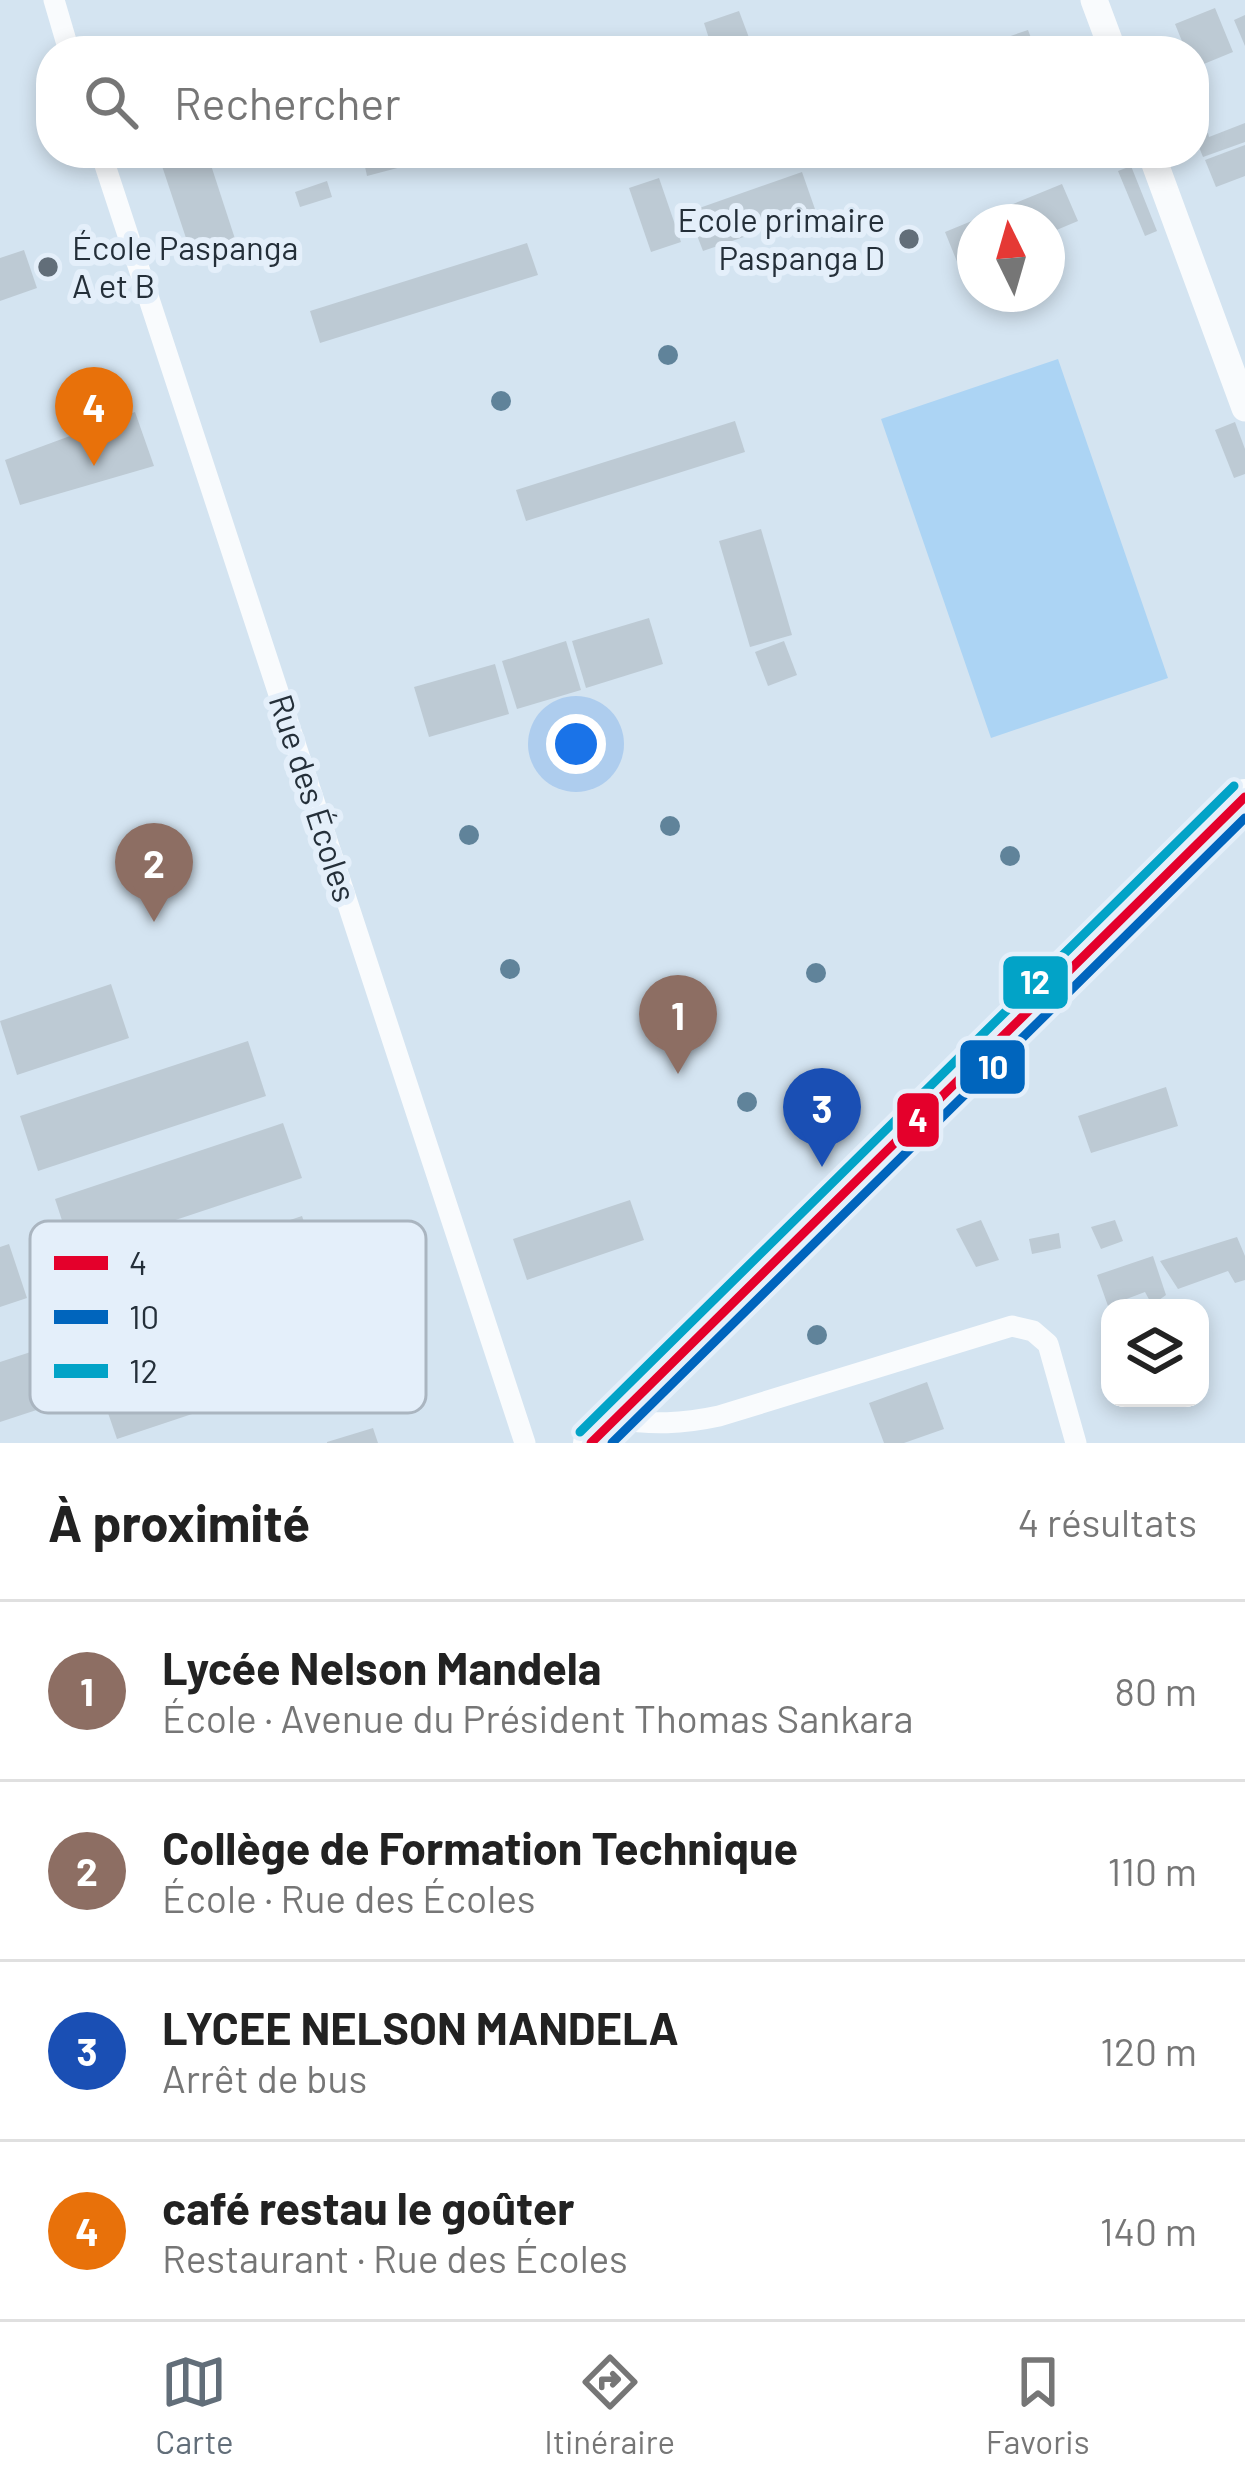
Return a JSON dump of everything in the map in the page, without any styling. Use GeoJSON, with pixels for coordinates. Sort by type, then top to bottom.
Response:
{"type":"FeatureCollection","features":[{"type":"Feature","properties":{"kind":"highway"},"geometry":{"type":"LineString","coordinates":[[603,1431],[1245,797]]}},
{"type":"Feature","properties":{"kind":"street"},"geometry":{"type":"LineString","coordinates":[[54,0],[65,36]]}},
{"type":"Feature","properties":{"kind":"street"},"geometry":{"type":"LineString","coordinates":[[1094,0],[1107,36]]}},
{"type":"Feature","properties":{"kind":"street","name":"Rue des Écoles"},"geometry":{"type":"LineString","coordinates":[[106,168],[525,1443]]}},
{"type":"Feature","properties":{"kind":"street"},"geometry":{"type":"LineString","coordinates":[[1156,168],[1245,408]]}},
{"type":"Feature","properties":{"kind":"street"},"geometry":{"type":"LineString","coordinates":[[603,1431],[719,1416],[1012,1326],[1034,1331],[1048,1344],[1076,1443]]}},
{"type":"Feature","properties":{"kind":"shaded area"},"geometry":{"type":"Polygon","coordinates":[[[1058,359],[1168,678],[991,738],[881,419],[1058,359]]]}},
{"type":"Feature","properties":{"kind":"building"},"geometry":{"type":"Polygon","coordinates":[[[1215,8],[1233,52],[1209,62],[1209,36],[1180,36],[1175,24],[1215,8]]]}},
{"type":"Feature","properties":{"kind":"building"},"geometry":{"type":"Polygon","coordinates":[[[739,11],[748,36],[708,36],[704,23],[739,11]]]}},
{"type":"Feature","properties":{"kind":"building"},"geometry":{"type":"Polygon","coordinates":[[[1245,15],[1245,46],[1234,20],[1245,15]]]}},
{"type":"Feature","properties":{"kind":"building"},"geometry":{"type":"Polygon","coordinates":[[[1245,123],[1245,142],[1209,155],[1209,137],[1245,123]]]}},
{"type":"Feature","properties":{"kind":"building"},"geometry":{"type":"Polygon","coordinates":[[[1245,145],[1245,176],[1216,187],[1209,158],[1245,145]]]}},
{"type":"Feature","properties":{"kind":"building"},"geometry":{"type":"Polygon","coordinates":[[[163,168],[212,168],[237,245],[193,259],[163,168]]]}},
{"type":"Feature","properties":{"kind":"building"},"geometry":{"type":"Polygon","coordinates":[[[365,168],[397,168],[367,176],[365,168]]]}},
{"type":"Feature","properties":{"kind":"building"},"geometry":{"type":"Polygon","coordinates":[[[1132,168],[1157,231],[1145,236],[1118,171],[1132,168]]]}},
{"type":"Feature","properties":{"kind":"building"},"geometry":{"type":"Polygon","coordinates":[[[802,172],[816,212],[703,251],[688,212],[802,172]]]}},
{"type":"Feature","properties":{"kind":"building"},"geometry":{"type":"Polygon","coordinates":[[[659,178],[681,242],[651,252],[629,188],[659,178]]]}},
{"type":"Feature","properties":{"kind":"building"},"geometry":{"type":"Polygon","coordinates":[[[327,181],[332,197],[300,207],[295,192],[327,181]]]}},
{"type":"Feature","properties":{"kind":"building"},"geometry":{"type":"Polygon","coordinates":[[[1062,184],[1078,221],[1065,226],[1065,204],[1013,204],[1062,184]]]}},
{"type":"Feature","properties":{"kind":"building"},"geometry":{"type":"Polygon","coordinates":[[[957,227],[957,262],[945,232],[957,227]]]}},
{"type":"Feature","properties":{"kind":"building"},"geometry":{"type":"Polygon","coordinates":[[[527,243],[538,275],[320,343],[310,311],[527,243]]]}},
{"type":"Feature","properties":{"kind":"building"},"geometry":{"type":"Polygon","coordinates":[[[24,250],[37,288],[0,301],[0,258],[24,250]]]}},
{"type":"Feature","properties":{"kind":"building"},"geometry":{"type":"Polygon","coordinates":[[[135,412],[154,466],[20,505],[5,460],[135,412]]]}},
{"type":"Feature","properties":{"kind":"building"},"geometry":{"type":"Polygon","coordinates":[[[735,421],[745,452],[526,521],[516,490],[735,421]]]}},
{"type":"Feature","properties":{"kind":"building"},"geometry":{"type":"Polygon","coordinates":[[[1235,422],[1245,449],[1245,474],[1234,478],[1215,430],[1235,422]]]}},
{"type":"Feature","properties":{"kind":"building"},"geometry":{"type":"Polygon","coordinates":[[[761,529],[792,635],[750,647],[719,541],[761,529]]]}},
{"type":"Feature","properties":{"kind":"building"},"geometry":{"type":"Polygon","coordinates":[[[649,618],[663,664],[586,688],[572,641],[649,618]]]}},
{"type":"Feature","properties":{"kind":"building"},"geometry":{"type":"Polygon","coordinates":[[[566,641],[581,690],[517,709],[502,661],[566,641]]]}},
{"type":"Feature","properties":{"kind":"building"},"geometry":{"type":"Polygon","coordinates":[[[784,641],[797,675],[768,686],[755,652],[784,641]]]}},
{"type":"Feature","properties":{"kind":"building"},"geometry":{"type":"Polygon","coordinates":[[[495,664],[509,714],[429,737],[414,687],[495,664]]]}},
{"type":"Feature","properties":{"kind":"building"},"geometry":{"type":"Polygon","coordinates":[[[111,984],[129,1038],[17,1075],[0,1021],[111,984]]]}},
{"type":"Feature","properties":{"kind":"building"},"geometry":{"type":"Polygon","coordinates":[[[248,1041],[266,1096],[38,1171],[20,1116],[248,1041]]]}},
{"type":"Feature","properties":{"kind":"building"},"geometry":{"type":"Polygon","coordinates":[[[1166,1087],[1178,1126],[1091,1153],[1078,1116],[1166,1087]]]}},
{"type":"Feature","properties":{"kind":"building"},"geometry":{"type":"Polygon","coordinates":[[[283,1123],[302,1178],[172,1221],[62,1221],[55,1199],[283,1123]]]}},
{"type":"Feature","properties":{"kind":"building"},"geometry":{"type":"Polygon","coordinates":[[[630,1200],[644,1240],[527,1280],[513,1239],[630,1200]]]}},
{"type":"Feature","properties":{"kind":"building"},"geometry":{"type":"Polygon","coordinates":[[[981,1220],[999,1260],[976,1267],[956,1229],[981,1220]]]}},
{"type":"Feature","properties":{"kind":"building"},"geometry":{"type":"Polygon","coordinates":[[[1115,1220],[1123,1241],[1101,1249],[1091,1227],[1115,1220]]]}},
{"type":"Feature","properties":{"kind":"building"},"geometry":{"type":"Polygon","coordinates":[[[1059,1233],[1061,1248],[1032,1254],[1029,1239],[1059,1233]]]}},
{"type":"Feature","properties":{"kind":"building"},"geometry":{"type":"Polygon","coordinates":[[[1237,1237],[1245,1256],[1245,1280],[1235,1283],[1228,1271],[1178,1289],[1160,1261],[1237,1237]]]}},
{"type":"Feature","properties":{"kind":"building"},"geometry":{"type":"Polygon","coordinates":[[[9,1244],[27,1298],[0,1307],[0,1247],[9,1244]]]}},
{"type":"Feature","properties":{"kind":"building"},"geometry":{"type":"Polygon","coordinates":[[[1153,1256],[1166,1295],[1149,1299],[1145,1292],[1126,1299],[1106,1299],[1097,1275],[1153,1256]]]}},
{"type":"Feature","properties":{"kind":"building"},"geometry":{"type":"Polygon","coordinates":[[[30,1352],[30,1412],[0,1422],[0,1362],[30,1352]]]}},
{"type":"Feature","properties":{"kind":"building"},"geometry":{"type":"Polygon","coordinates":[[[927,1382],[944,1429],[904,1443],[884,1443],[869,1403],[927,1382]]]}},
{"type":"Feature","properties":{"kind":"building"},"geometry":{"type":"Polygon","coordinates":[[[108,1413],[195,1413],[117,1439],[108,1413]]]}},
{"type":"Feature","properties":{"kind":"building"},"geometry":{"type":"Polygon","coordinates":[[[373,1428],[378,1443],[327,1443],[327,1442],[373,1428]]]}},
{"type":"Feature","properties":{"kind":"transit line","name":"12"},"geometry":{"type":"LineString","coordinates":[[580,1432],[1234,786]]}},
{"type":"Feature","properties":{"kind":"transit line","name":"4"},"geometry":{"type":"LineString","coordinates":[[591,1443],[1245,797]]}},
{"type":"Feature","properties":{"kind":"transit line","name":"10"},"geometry":{"type":"LineString","coordinates":[[612,1443],[1245,818]]}},
{"type":"Feature","properties":{"kind":"place","name":"Ecole primaire Paspanga D"},"geometry":{"type":"Point","coordinates":[909,239]}},
{"type":"Feature","properties":{"kind":"place","name":"École Paspanga A et B"},"geometry":{"type":"Point","coordinates":[48,267]}},
{"type":"Feature","properties":{"kind":"place","name":"café restau le goûter"},"geometry":{"type":"Point","coordinates":[94,466]}},
{"type":"Feature","properties":{"kind":"place","name":"Collège de Formation Technique"},"geometry":{"type":"Point","coordinates":[154,922]}},
{"type":"Feature","properties":{"kind":"place","name":"Lycée Nelson Mandela"},"geometry":{"type":"Point","coordinates":[678,1074]}},
{"type":"Feature","properties":{"kind":"place","name":"LYCEE NELSON MANDELA"},"geometry":{"type":"Point","coordinates":[822,1167]}}]}
